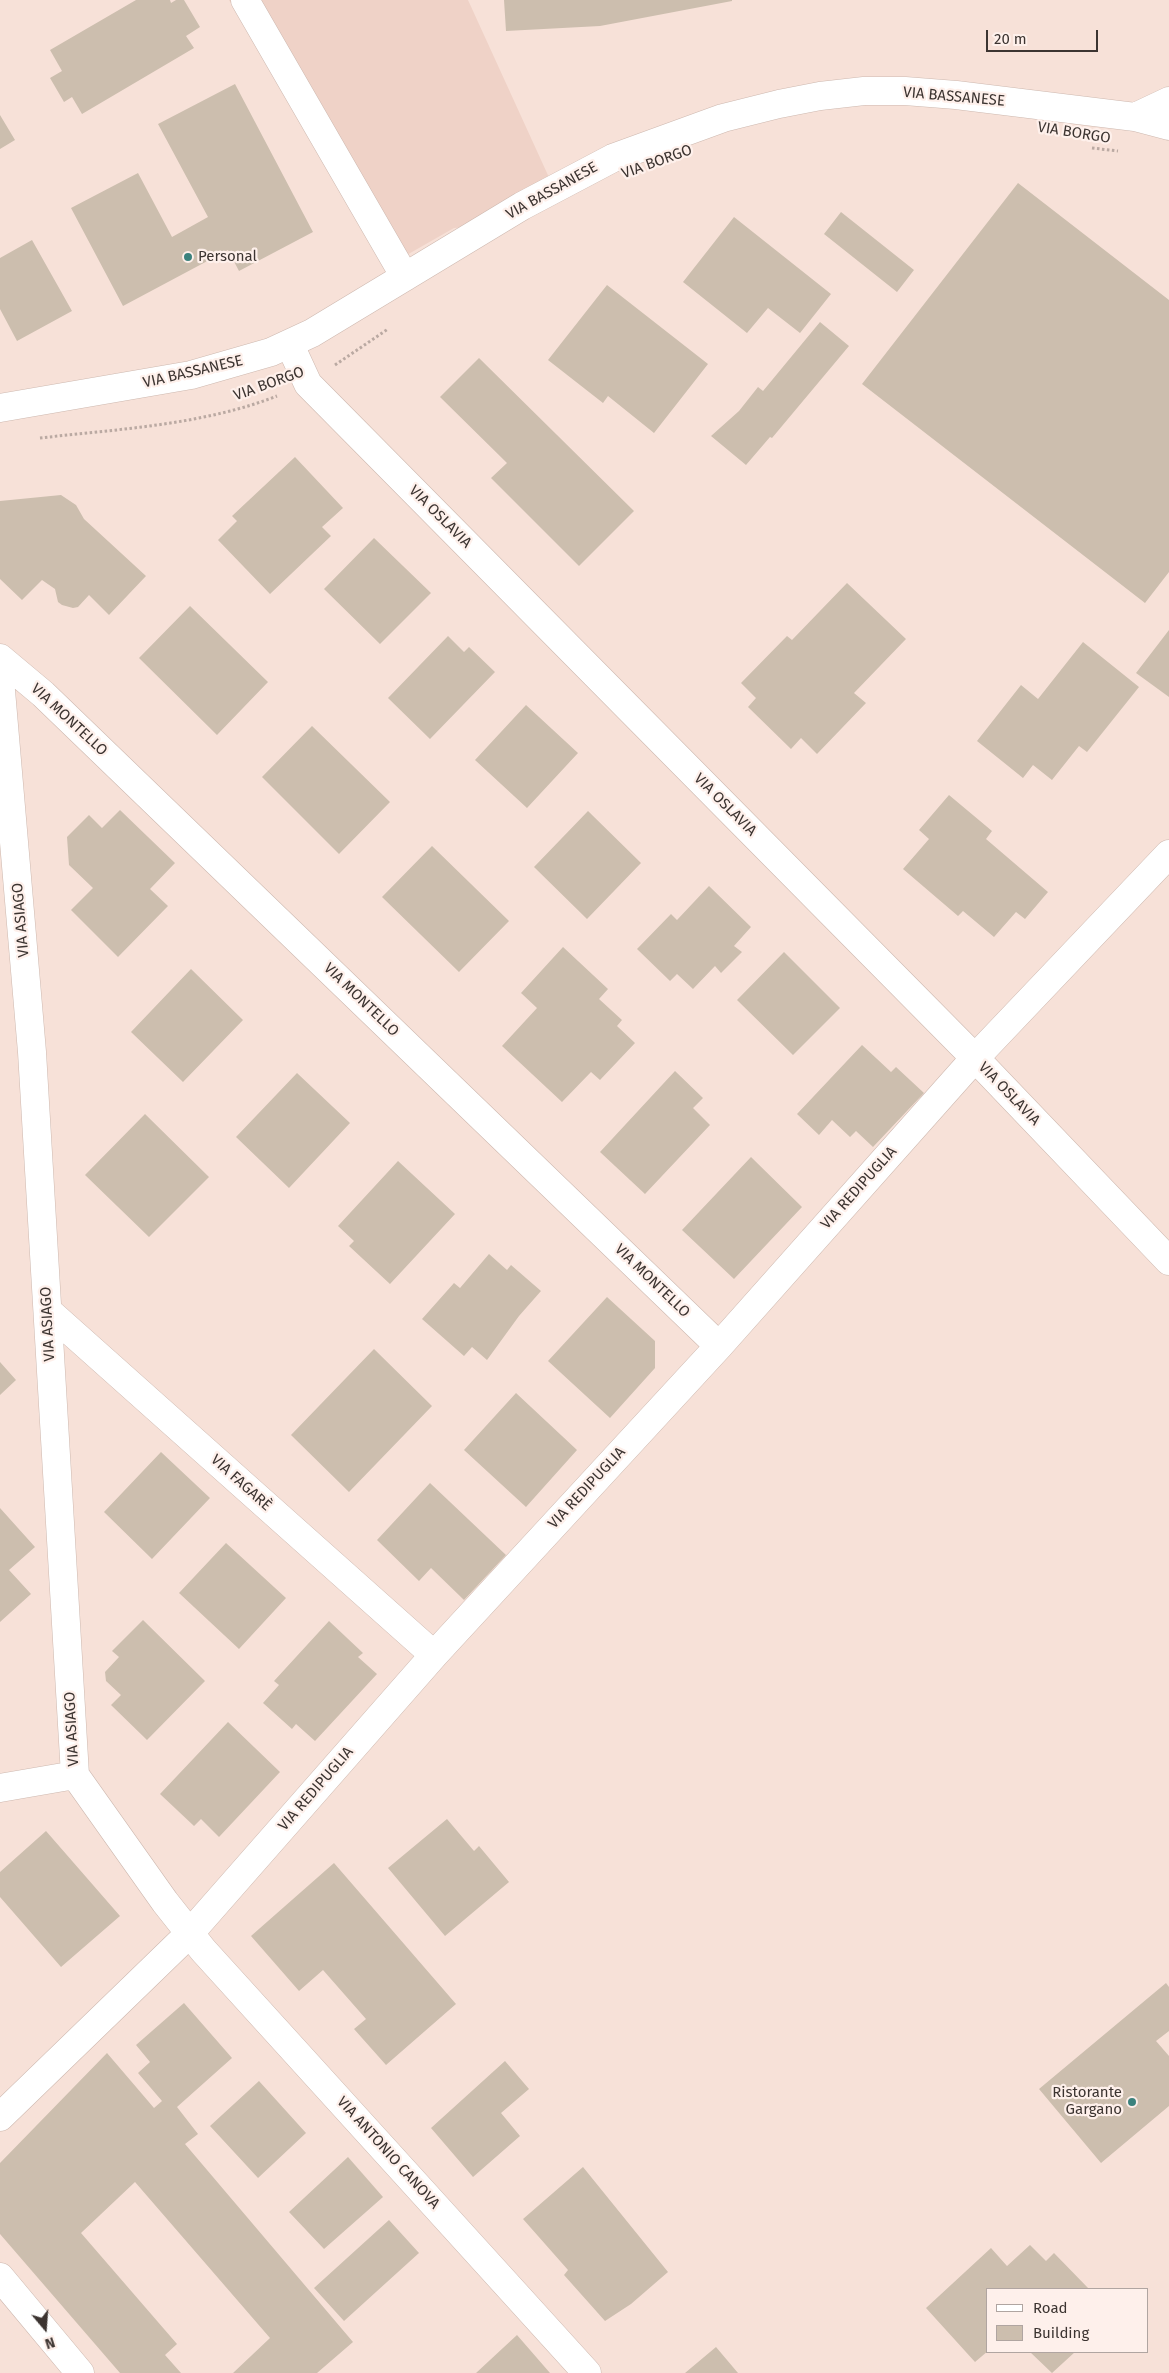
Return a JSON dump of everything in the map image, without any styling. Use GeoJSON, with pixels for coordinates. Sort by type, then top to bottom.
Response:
{"type":"FeatureCollection","features":[{"type":"Feature","properties":{"kind":"street"},"geometry":{"type":"LineString","coordinates":[[245,0],[405,277]]}},
{"type":"Feature","properties":{"kind":"street","name":"VIA BASSANESE"},"geometry":{"type":"LineString","coordinates":[[0,408],[191,375],[253,359],[290,345],[522,206],[613,158],[723,118],[779,104],[820,96],[864,91],[905,91],[956,95],[1134,117],[1169,126]]}},
{"type":"Feature","properties":{"kind":"street"},"geometry":{"type":"LineString","coordinates":[[1134,117],[1169,101]]}},
{"type":"Feature","properties":{"kind":"street","name":"VIA OSLAVIA"},"geometry":{"type":"LineString","coordinates":[[290,345],[308,384],[976,1058],[1169,1261]]}},
{"type":"Feature","properties":{"kind":"street","name":"VIA MONTELLO"},"geometry":{"type":"LineString","coordinates":[[0,658],[43,694],[719,1346]]}},
{"type":"Feature","properties":{"kind":"street","name":"VIA ASIAGO"},"geometry":{"type":"LineString","coordinates":[[0,679],[32,1052],[75,1775],[165,1902],[190,1933]]}},
{"type":"Feature","properties":{"kind":"street","name":"VIA REDIPUGLIA"},"geometry":{"type":"LineString","coordinates":[[0,2117],[190,1933],[434,1655],[719,1346],[976,1058],[1169,854]]}},
{"type":"Feature","properties":{"kind":"street","name":"VIA FAGARÈ"},"geometry":{"type":"LineString","coordinates":[[48,1311],[434,1655]]}},
{"type":"Feature","properties":{"kind":"street"},"geometry":{"type":"LineString","coordinates":[[0,1788],[75,1775]]}},
{"type":"Feature","properties":{"kind":"street","name":"VIA ANTONIO CANOVA"},"geometry":{"type":"LineString","coordinates":[[190,1933],[587,2373]]}},
{"type":"Feature","properties":{"kind":"street"},"geometry":{"type":"LineString","coordinates":[[0,2276],[80,2373]]}},
{"type":"Feature","properties":{"kind":"path","name":"VIA BORGO"},"geometry":{"type":"LineString","coordinates":[[1088,147],[1124,152]]}},
{"type":"Feature","properties":{"kind":"path","name":"VIA BORGO"},"geometry":{"type":"LineString","coordinates":[[33,439],[174,422],[257,404],[308,384],[390,328]]}},
{"type":"Feature","properties":{"kind":"shaded area"},"geometry":{"type":"Polygon","coordinates":[[[229,0],[468,0],[552,184],[466,227],[454,228],[384,268],[229,0]]]}},
{"type":"Feature","properties":{"kind":"building"},"geometry":{"type":"Polygon","coordinates":[[[136,0],[170,0],[171,3],[176,0],[184,0],[200,27],[186,36],[194,48],[82,114],[72,97],[64,102],[50,78],[62,71],[50,50],[136,0]]]}},
{"type":"Feature","properties":{"kind":"building"},"geometry":{"type":"Polygon","coordinates":[[[504,0],[732,1],[600,26],[506,31],[504,0]]]}},
{"type":"Feature","properties":{"kind":"building"},"geometry":{"type":"Polygon","coordinates":[[[235,84],[313,232],[239,271],[228,250],[123,306],[71,208],[138,173],[172,237],[208,217],[158,124],[235,84]]]}},
{"type":"Feature","properties":{"kind":"building"},"geometry":{"type":"Polygon","coordinates":[[[0,115],[15,140],[0,149],[0,115]]]}},
{"type":"Feature","properties":{"kind":"building"},"geometry":{"type":"Polygon","coordinates":[[[1018,183],[1169,300],[1169,572],[1145,603],[862,384],[1018,183]]]}},
{"type":"Feature","properties":{"kind":"building"},"geometry":{"type":"Polygon","coordinates":[[[841,212],[914,270],[897,292],[824,234],[841,212]]]}},
{"type":"Feature","properties":{"kind":"building"},"geometry":{"type":"Polygon","coordinates":[[[734,217],[831,294],[800,333],[768,308],[747,333],[683,282],[734,217]]]}},
{"type":"Feature","properties":{"kind":"building"},"geometry":{"type":"Polygon","coordinates":[[[32,240],[72,311],[17,341],[0,309],[0,258],[32,240]]]}},
{"type":"Feature","properties":{"kind":"building"},"geometry":{"type":"Polygon","coordinates":[[[607,285],[708,364],[654,433],[608,396],[603,403],[548,360],[607,285]]]}},
{"type":"Feature","properties":{"kind":"building"},"geometry":{"type":"Polygon","coordinates":[[[820,322],[849,346],[772,438],[770,437],[746,465],[711,436],[739,411],[758,387],[763,391],[820,322]]]}},
{"type":"Feature","properties":{"kind":"building"},"geometry":{"type":"Polygon","coordinates":[[[479,358],[634,511],[579,566],[491,478],[507,463],[440,397],[479,358]]]}},
{"type":"Feature","properties":{"kind":"building"},"geometry":{"type":"Polygon","coordinates":[[[295,457],[343,508],[322,527],[331,536],[270,594],[218,540],[237,521],[232,516],[295,457]]]}},
{"type":"Feature","properties":{"kind":"building"},"geometry":{"type":"Polygon","coordinates":[[[61,495],[76,505],[84,519],[146,576],[109,615],[89,595],[78,607],[73,608],[62,605],[58,602],[55,589],[42,580],[22,600],[0,579],[0,501],[61,495]]]}},
{"type":"Feature","properties":{"kind":"building"},"geometry":{"type":"Polygon","coordinates":[[[374,538],[431,593],[380,644],[324,589],[374,538]]]}},
{"type":"Feature","properties":{"kind":"building"},"geometry":{"type":"Polygon","coordinates":[[[847,583],[906,639],[854,693],[866,703],[817,754],[801,738],[791,749],[748,707],[756,698],[741,683],[787,636],[792,640],[847,583]]]}},
{"type":"Feature","properties":{"kind":"building"},"geometry":{"type":"Polygon","coordinates":[[[190,606],[268,682],[217,735],[139,658],[190,606]]]}},
{"type":"Feature","properties":{"kind":"building"},"geometry":{"type":"Polygon","coordinates":[[[1169,630],[1169,697],[1136,673],[1169,630]]]}},
{"type":"Feature","properties":{"kind":"building"},"geometry":{"type":"Polygon","coordinates":[[[448,636],[464,652],[469,647],[495,672],[430,739],[388,698],[448,636]]]}},
{"type":"Feature","properties":{"kind":"building"},"geometry":{"type":"Polygon","coordinates":[[[1083,642],[1139,687],[1087,752],[1079,746],[1052,780],[1033,765],[1023,778],[977,741],[1021,685],[1038,699],[1083,642]]]}},
{"type":"Feature","properties":{"kind":"building"},"geometry":{"type":"Polygon","coordinates":[[[526,705],[578,753],[527,808],[475,760],[526,705]]]}},
{"type":"Feature","properties":{"kind":"building"},"geometry":{"type":"Polygon","coordinates":[[[312,726],[390,802],[339,854],[262,777],[312,726]]]}},
{"type":"Feature","properties":{"kind":"building"},"geometry":{"type":"Polygon","coordinates":[[[949,795],[992,831],[986,839],[1048,892],[1025,919],[1016,912],[994,937],[963,911],[958,916],[903,869],[929,839],[919,830],[949,795]]]}},
{"type":"Feature","properties":{"kind":"building"},"geometry":{"type":"Polygon","coordinates":[[[120,810],[175,863],[150,889],[168,906],[118,957],[71,910],[93,888],[69,865],[67,837],[89,815],[102,828],[120,810]]]}},
{"type":"Feature","properties":{"kind":"building"},"geometry":{"type":"Polygon","coordinates":[[[588,811],[641,863],[587,919],[534,867],[588,811]]]}},
{"type":"Feature","properties":{"kind":"building"},"geometry":{"type":"Polygon","coordinates":[[[432,846],[509,921],[459,972],[382,897],[432,846]]]}},
{"type":"Feature","properties":{"kind":"building"},"geometry":{"type":"Polygon","coordinates":[[[709,886],[751,927],[734,946],[742,952],[721,973],[715,966],[693,989],[677,974],[670,981],[637,949],[671,914],[677,920],[709,886]]]}},
{"type":"Feature","properties":{"kind":"building"},"geometry":{"type":"Polygon","coordinates":[[[563,947],[608,989],[599,999],[622,1020],[617,1026],[635,1043],[600,1080],[591,1072],[562,1102],[502,1046],[537,1008],[521,993],[563,947]]]}},
{"type":"Feature","properties":{"kind":"building"},"geometry":{"type":"Polygon","coordinates":[[[784,952],[840,1008],[793,1055],[737,1000],[784,952]]]}},
{"type":"Feature","properties":{"kind":"building"},"geometry":{"type":"Polygon","coordinates":[[[191,969],[243,1020],[183,1082],[131,1032],[191,969]]]}},
{"type":"Feature","properties":{"kind":"building"},"geometry":{"type":"Polygon","coordinates":[[[862,1045],[891,1072],[896,1067],[924,1093],[873,1147],[856,1131],[850,1137],[832,1120],[819,1135],[797,1114],[862,1045]]]}},
{"type":"Feature","properties":{"kind":"building"},"geometry":{"type":"Polygon","coordinates":[[[675,1071],[703,1098],[693,1108],[710,1125],[645,1194],[600,1152],[675,1071]]]}},
{"type":"Feature","properties":{"kind":"building"},"geometry":{"type":"Polygon","coordinates":[[[297,1073],[350,1123],[289,1188],[236,1137],[297,1073]]]}},
{"type":"Feature","properties":{"kind":"building"},"geometry":{"type":"Polygon","coordinates":[[[145,1114],[209,1177],[149,1237],[85,1175],[145,1114]]]}},
{"type":"Feature","properties":{"kind":"building"},"geometry":{"type":"Polygon","coordinates":[[[751,1157],[802,1207],[734,1279],[682,1230],[751,1157]]]}},
{"type":"Feature","properties":{"kind":"building"},"geometry":{"type":"Polygon","coordinates":[[[398,1161],[455,1214],[390,1284],[349,1246],[354,1241],[338,1226],[398,1161]]]}},
{"type":"Feature","properties":{"kind":"building"},"geometry":{"type":"Polygon","coordinates":[[[489,1254],[507,1270],[511,1265],[541,1291],[519,1316],[487,1360],[472,1347],[464,1356],[422,1319],[454,1283],[460,1288],[489,1254]]]}},
{"type":"Feature","properties":{"kind":"building"},"geometry":{"type":"Polygon","coordinates":[[[607,1297],[655,1341],[655,1368],[610,1418],[548,1361],[607,1297]]]}},
{"type":"Feature","properties":{"kind":"building"},"geometry":{"type":"Polygon","coordinates":[[[374,1349],[432,1406],[349,1492],[291,1435],[374,1349]]]}},
{"type":"Feature","properties":{"kind":"building"},"geometry":{"type":"Polygon","coordinates":[[[0,1362],[16,1380],[0,1395],[0,1362]]]}},
{"type":"Feature","properties":{"kind":"building"},"geometry":{"type":"Polygon","coordinates":[[[516,1393],[577,1450],[526,1507],[464,1450],[516,1393]]]}},
{"type":"Feature","properties":{"kind":"building"},"geometry":{"type":"Polygon","coordinates":[[[161,1452],[210,1498],[152,1559],[104,1512],[161,1452]]]}},
{"type":"Feature","properties":{"kind":"building"},"geometry":{"type":"Polygon","coordinates":[[[430,1483],[506,1555],[464,1600],[431,1568],[419,1581],[377,1540],[430,1483]]]}},
{"type":"Feature","properties":{"kind":"building"},"geometry":{"type":"Polygon","coordinates":[[[0,1508],[35,1547],[9,1570],[31,1594],[0,1622],[0,1508]]]}},
{"type":"Feature","properties":{"kind":"building"},"geometry":{"type":"Polygon","coordinates":[[[226,1543],[286,1598],[239,1649],[179,1593],[226,1543]]]}},
{"type":"Feature","properties":{"kind":"building"},"geometry":{"type":"Polygon","coordinates":[[[143,1620],[205,1681],[147,1740],[111,1705],[121,1695],[106,1681],[105,1672],[119,1657],[112,1651],[143,1620]]]}},
{"type":"Feature","properties":{"kind":"building"},"geometry":{"type":"Polygon","coordinates":[[[329,1621],[363,1653],[358,1657],[377,1674],[315,1741],[296,1724],[292,1729],[263,1703],[279,1685],[274,1681],[329,1621]]]}},
{"type":"Feature","properties":{"kind":"building"},"geometry":{"type":"Polygon","coordinates":[[[228,1722],[280,1772],[219,1837],[201,1819],[194,1826],[160,1794],[228,1722]]]}},
{"type":"Feature","properties":{"kind":"building"},"geometry":{"type":"Polygon","coordinates":[[[447,1819],[474,1851],[479,1846],[509,1882],[445,1936],[388,1868],[447,1819]]]}},
{"type":"Feature","properties":{"kind":"building"},"geometry":{"type":"Polygon","coordinates":[[[46,1831],[120,1916],[61,1967],[0,1897],[0,1872],[46,1831]]]}},
{"type":"Feature","properties":{"kind":"building"},"geometry":{"type":"Polygon","coordinates":[[[334,1863],[456,2004],[386,2065],[354,2029],[366,2019],[323,1970],[299,1991],[251,1936],[334,1863]]]}},
{"type":"Feature","properties":{"kind":"building"},"geometry":{"type":"Polygon","coordinates":[[[1166,1983],[1169,1987],[1169,2031],[1156,2041],[1169,2056],[1169,2106],[1101,2163],[1039,2089],[1166,1983]]]}},
{"type":"Feature","properties":{"kind":"building"},"geometry":{"type":"Polygon","coordinates":[[[184,2003],[232,2058],[177,2107],[198,2134],[185,2144],[353,2342],[317,2373],[233,2373],[270,2338],[135,2182],[81,2233],[177,2344],[165,2355],[181,2373],[120,2373],[0,2234],[0,2163],[107,2053],[154,2108],[162,2101],[138,2073],[150,2062],[136,2045],[184,2003]]]}},
{"type":"Feature","properties":{"kind":"building"},"geometry":{"type":"Polygon","coordinates":[[[505,2061],[529,2089],[501,2113],[520,2136],[473,2177],[431,2128],[505,2061]]]}},
{"type":"Feature","properties":{"kind":"building"},"geometry":{"type":"Polygon","coordinates":[[[259,2081],[306,2133],[258,2178],[210,2126],[259,2081]]]}},
{"type":"Feature","properties":{"kind":"building"},"geometry":{"type":"Polygon","coordinates":[[[348,2157],[383,2197],[324,2249],[289,2212],[348,2157]]]}},
{"type":"Feature","properties":{"kind":"building"},"geometry":{"type":"Polygon","coordinates":[[[583,2167],[668,2272],[631,2304],[605,2321],[564,2275],[568,2270],[523,2219],[583,2167]]]}},
{"type":"Feature","properties":{"kind":"building"},"geometry":{"type":"Polygon","coordinates":[[[389,2220],[419,2253],[344,2321],[314,2288],[389,2220]]]}},
{"type":"Feature","properties":{"kind":"building"},"geometry":{"type":"Polygon","coordinates":[[[1030,2245],[1046,2261],[1054,2253],[1088,2288],[986,2288],[986,2353],[975,2362],[926,2308],[991,2248],[1007,2266],[1030,2245]]]}},
{"type":"Feature","properties":{"kind":"building"},"geometry":{"type":"Polygon","coordinates":[[[517,2335],[550,2373],[476,2373],[517,2335]]]}},
{"type":"Feature","properties":{"kind":"building"},"geometry":{"type":"Polygon","coordinates":[[[716,2347],[738,2373],[685,2373],[716,2347]]]}},
{"type":"Feature","properties":{"kind":"building"},"geometry":{"type":"Polygon","coordinates":[[[1031,2353],[1074,2353],[1052,2373],[1031,2353]]]}},
{"type":"Feature","properties":{"kind":"place","name":"Personal"},"geometry":{"type":"Point","coordinates":[188,257]}},
{"type":"Feature","properties":{"kind":"place","name":"Ristorante Gargano"},"geometry":{"type":"Point","coordinates":[1132,2102]}}]}
